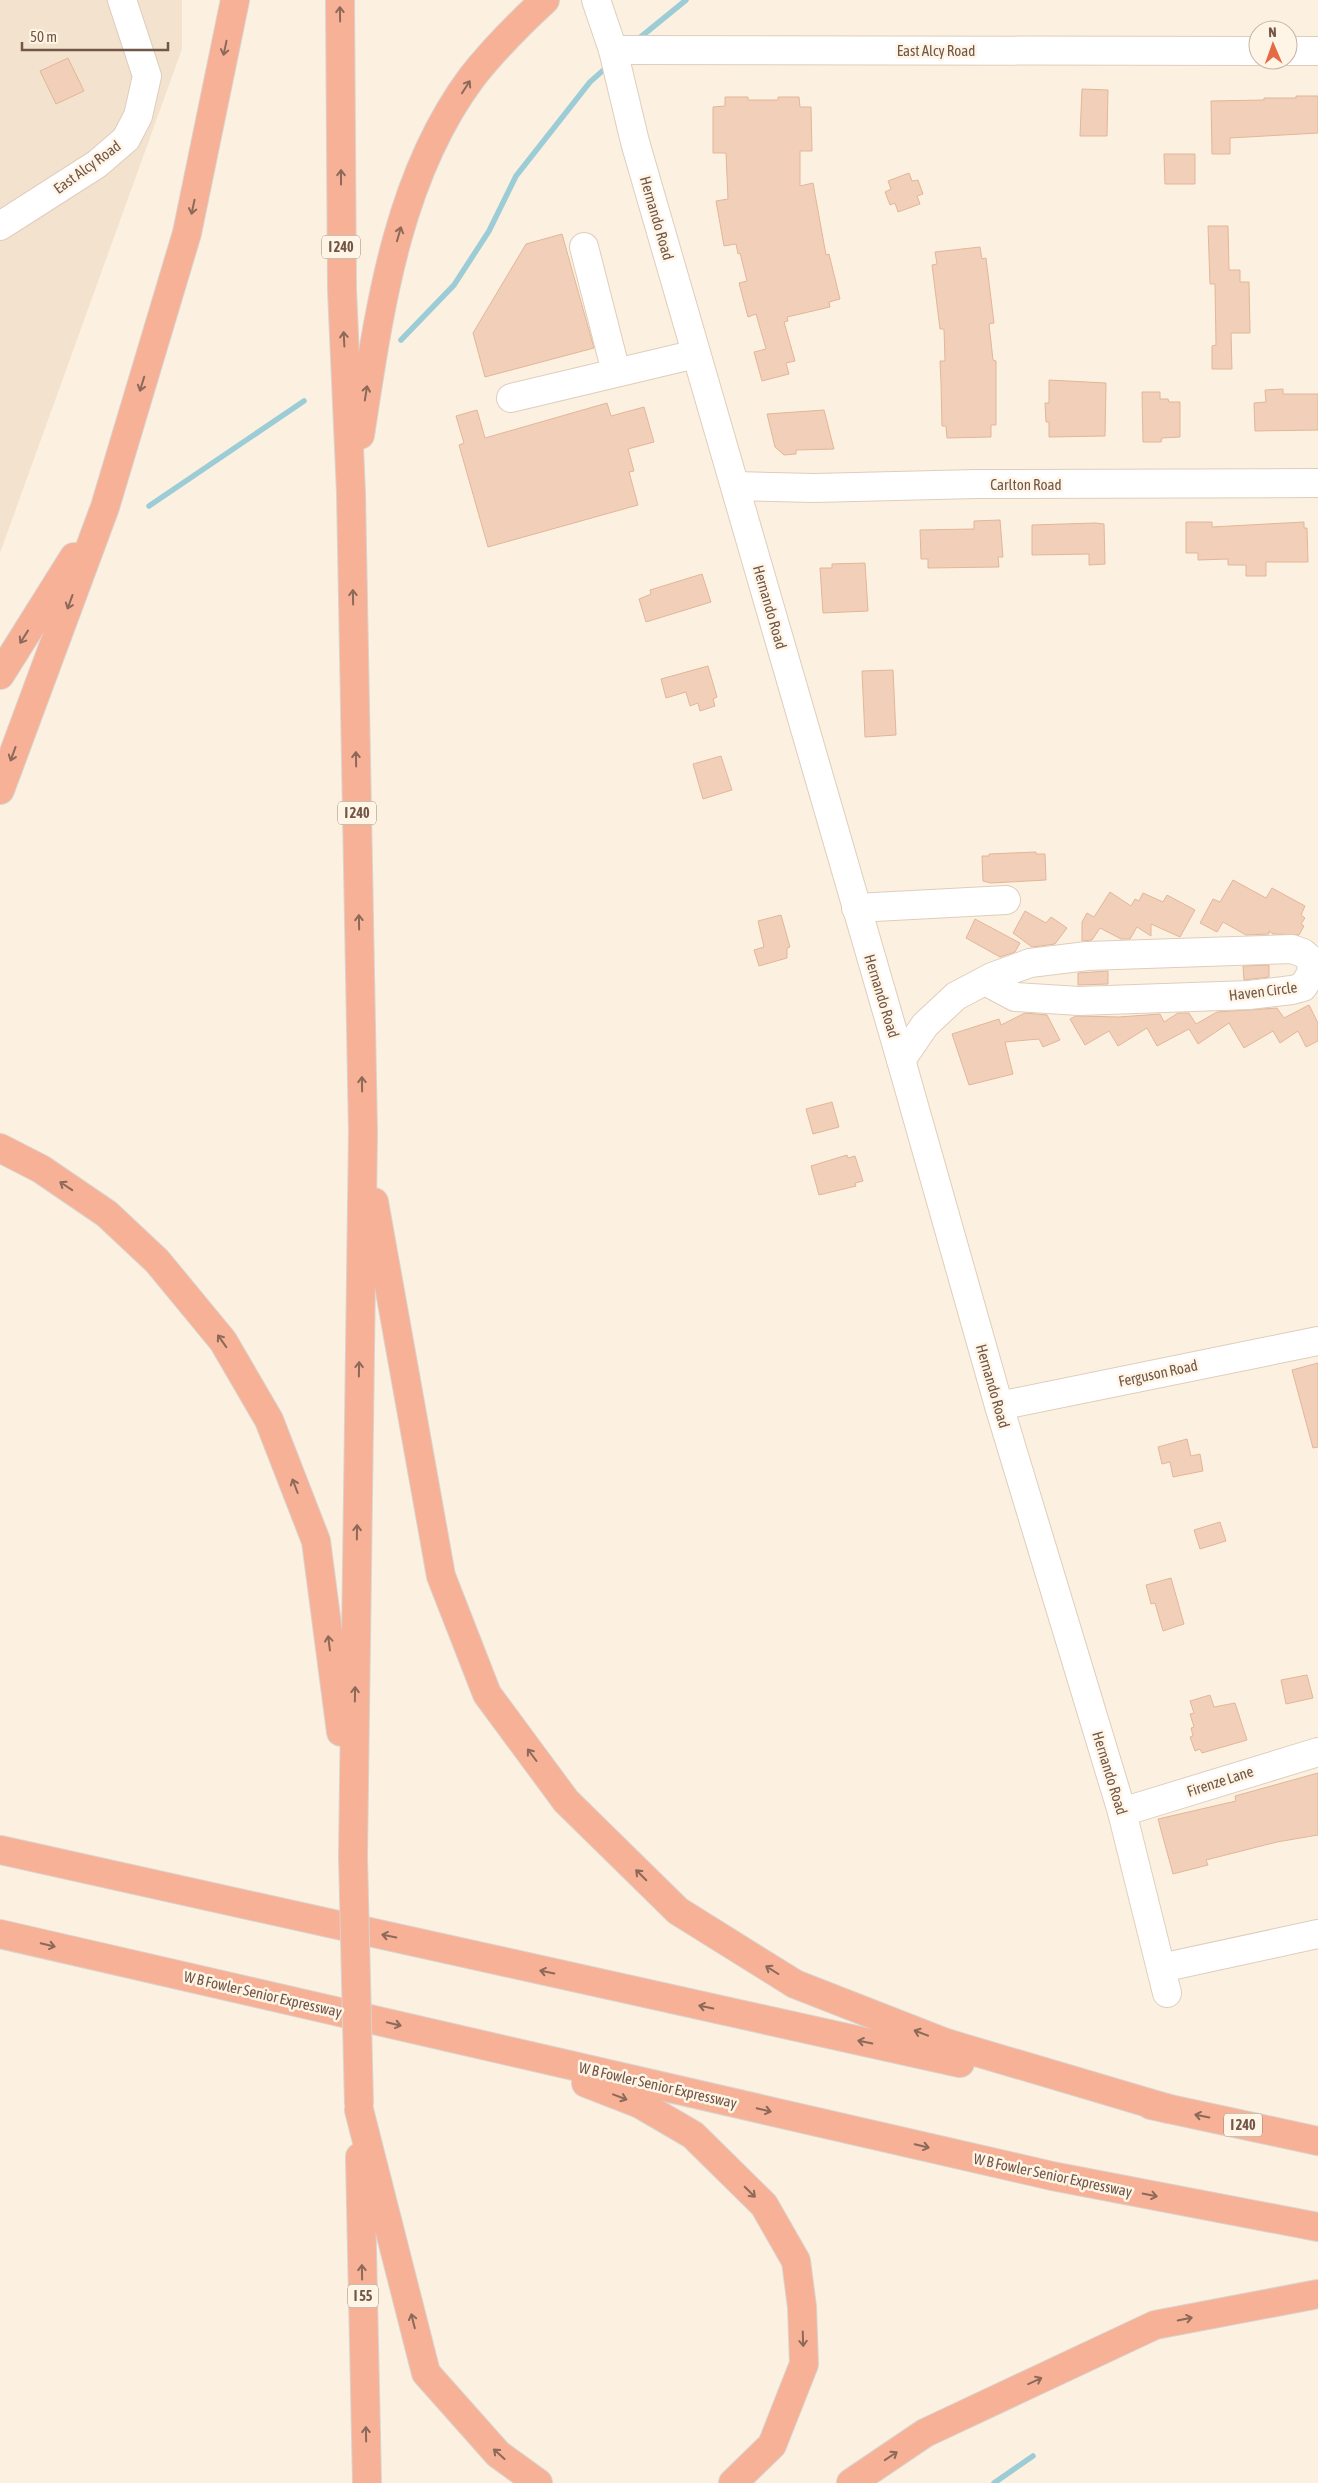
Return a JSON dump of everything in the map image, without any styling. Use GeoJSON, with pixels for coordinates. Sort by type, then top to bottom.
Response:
{"type":"FeatureCollection","features":[{"type":"Feature","properties":{"kind":"highway"},"geometry":{"type":"LineString","coordinates":[[0,790],[105,507],[187,233],[235,0]]}},
{"type":"Feature","properties":{"kind":"highway","name":"I 240"},"geometry":{"type":"LineString","coordinates":[[340,0],[342,290],[351,493],[363,1133]]}},
{"type":"Feature","properties":{"kind":"highway"},"geometry":{"type":"LineString","coordinates":[[351,493],[368,382],[389,276],[404,217],[418,177],[452,108],[472,78],[518,25],[544,0]]}},
{"type":"Feature","properties":{"kind":"highway"},"geometry":{"type":"LineString","coordinates":[[0,675],[105,507]]}},
{"type":"Feature","properties":{"kind":"highway"},"geometry":{"type":"LineString","coordinates":[[353,1843],[363,1133]]}},
{"type":"Feature","properties":{"kind":"highway"},"geometry":{"type":"LineString","coordinates":[[363,1133],[440,1576],[487,1694],[566,1801],[678,1911],[795,1984],[946,2043],[1169,2109]]}},
{"type":"Feature","properties":{"kind":"highway"},"geometry":{"type":"LineString","coordinates":[[0,1148],[41,1169],[106,1214],[157,1261],[223,1342],[269,1420],[316,1541],[353,1843]]}},
{"type":"Feature","properties":{"kind":"highway","name":"I 55"},"geometry":{"type":"LineString","coordinates":[[353,1843],[367,2483]]}},
{"type":"Feature","properties":{"kind":"highway"},"geometry":{"type":"LineString","coordinates":[[0,1850],[1169,2109]]}},
{"type":"Feature","properties":{"kind":"highway","name":"W B Fowler Senior Expressway"},"geometry":{"type":"LineString","coordinates":[[0,1934],[1052,2176],[1318,2227]]}},
{"type":"Feature","properties":{"kind":"highway"},"geometry":{"type":"LineString","coordinates":[[546,2060],[578,2080],[640,2104],[693,2135],[764,2205],[796,2262],[802,2307],[804,2364],[772,2445],[734,2483]]}},
{"type":"Feature","properties":{"kind":"highway"},"geometry":{"type":"LineString","coordinates":[[359,2107],[426,2372],[498,2454],[538,2483]]}},
{"type":"Feature","properties":{"kind":"highway","name":"I 240"},"geometry":{"type":"LineString","coordinates":[[1169,2109],[1318,2141]]}},
{"type":"Feature","properties":{"kind":"highway"},"geometry":{"type":"LineString","coordinates":[[851,2483],[925,2433],[1154,2325],[1318,2294]]}},
{"type":"Feature","properties":{"kind":"street","name":"East Alcy Road"},"geometry":{"type":"LineString","coordinates":[[0,226],[97,164],[126,139],[138,116],[147,76],[122,0]]}},
{"type":"Feature","properties":{"kind":"street","name":"Hernando Road"},"geometry":{"type":"LineString","coordinates":[[596,0],[613,50],[635,142],[856,908],[902,1060],[999,1406],[1122,1812],[1164,1980],[1318,1934]]}},
{"type":"Feature","properties":{"kind":"street","name":"East Alcy Road"},"geometry":{"type":"LineString","coordinates":[[613,50],[1248,51]]}},
{"type":"Feature","properties":{"kind":"street"},"geometry":{"type":"LineString","coordinates":[[1298,51],[1318,51]]}},
{"type":"Feature","properties":{"kind":"street"},"geometry":{"type":"LineString","coordinates":[[584,247],[616,372]]}},
{"type":"Feature","properties":{"kind":"street"},"geometry":{"type":"LineString","coordinates":[[510,398],[696,354]]}},
{"type":"Feature","properties":{"kind":"street","name":"Carlton Road"},"geometry":{"type":"LineString","coordinates":[[735,486],[814,488],[987,484],[1318,483]]}},
{"type":"Feature","properties":{"kind":"street"},"geometry":{"type":"LineString","coordinates":[[856,908],[1006,900]]}},
{"type":"Feature","properties":{"kind":"street","name":"Haven Circle"},"geometry":{"type":"LineString","coordinates":[[902,1060],[925,1024],[956,996],[985,980],[1030,963],[1088,956],[1292,949],[1303,952],[1311,960],[1312,972],[1303,987],[1292,990],[1249,995],[1079,1001],[1016,997],[985,980]]}},
{"type":"Feature","properties":{"kind":"street","name":"Ferguson Road"},"geometry":{"type":"LineString","coordinates":[[999,1406],[1318,1341]]}},
{"type":"Feature","properties":{"kind":"street","name":"Firenze Lane"},"geometry":{"type":"LineString","coordinates":[[1122,1812],[1318,1752]]}},
{"type":"Feature","properties":{"kind":"shaded area"},"geometry":{"type":"Polygon","coordinates":[[[0,0],[182,0],[182,49],[0,553],[0,0]]]}},
{"type":"Feature","properties":{"kind":"building"},"geometry":{"type":"Polygon","coordinates":[[[68,58],[84,91],[56,104],[40,71],[68,58]]]}},
{"type":"Feature","properties":{"kind":"building"},"geometry":{"type":"Polygon","coordinates":[[[1082,89],[1108,90],[1107,136],[1080,136],[1082,89]]]}},
{"type":"Feature","properties":{"kind":"building"},"geometry":{"type":"Polygon","coordinates":[[[1296,96],[1318,96],[1318,133],[1230,138],[1230,154],[1212,154],[1211,101],[1264,100],[1264,98],[1296,98],[1296,96]]]}},
{"type":"Feature","properties":{"kind":"building"},"geometry":{"type":"Polygon","coordinates":[[[725,97],[748,97],[748,100],[778,100],[778,97],[799,97],[800,107],[811,107],[812,151],[800,151],[800,186],[813,183],[826,255],[829,254],[840,299],[829,302],[830,307],[787,317],[788,321],[784,322],[795,361],[786,363],[789,374],[762,381],[754,352],[766,349],[756,314],[748,317],[739,283],[747,281],[740,253],[738,254],[736,244],[724,246],[716,201],[728,199],[726,153],[713,153],[713,107],[725,106],[725,97]]]}},
{"type":"Feature","properties":{"kind":"building"},"geometry":{"type":"Polygon","coordinates":[[[1164,154],[1195,154],[1195,184],[1165,184],[1164,154]]]}},
{"type":"Feature","properties":{"kind":"building"},"geometry":{"type":"Polygon","coordinates":[[[909,173],[912,181],[918,180],[923,194],[917,196],[920,204],[898,212],[895,203],[890,205],[885,192],[891,189],[888,181],[909,173]]]}},
{"type":"Feature","properties":{"kind":"building"},"geometry":{"type":"Polygon","coordinates":[[[1208,226],[1228,226],[1229,270],[1240,270],[1240,282],[1249,282],[1250,333],[1231,333],[1232,369],[1212,369],[1212,346],[1216,345],[1215,284],[1210,284],[1208,226]]]}},
{"type":"Feature","properties":{"kind":"building"},"geometry":{"type":"Polygon","coordinates":[[[562,234],[594,348],[485,377],[473,333],[526,244],[562,234]]]}},
{"type":"Feature","properties":{"kind":"building"},"geometry":{"type":"Polygon","coordinates":[[[980,247],[982,259],[986,258],[994,323],[989,324],[993,360],[996,361],[996,425],[991,425],[991,437],[947,438],[946,426],[942,426],[940,361],[945,361],[944,329],[940,329],[932,265],[937,264],[935,252],[980,247]]]}},
{"type":"Feature","properties":{"kind":"building"},"geometry":{"type":"Polygon","coordinates":[[[1049,380],[1106,383],[1105,436],[1049,437],[1049,422],[1046,422],[1045,403],[1049,403],[1049,380]]]}},
{"type":"Feature","properties":{"kind":"building"},"geometry":{"type":"Polygon","coordinates":[[[1283,389],[1283,394],[1318,394],[1318,430],[1255,431],[1254,403],[1266,402],[1265,390],[1283,389]]]}},
{"type":"Feature","properties":{"kind":"building"},"geometry":{"type":"Polygon","coordinates":[[[1142,392],[1160,392],[1160,399],[1168,399],[1169,402],[1180,402],[1180,437],[1162,438],[1161,442],[1143,442],[1142,392]]]}},
{"type":"Feature","properties":{"kind":"building"},"geometry":{"type":"Polygon","coordinates":[[[607,403],[611,416],[644,407],[654,442],[628,449],[634,471],[629,472],[638,505],[488,547],[459,445],[464,443],[456,416],[477,410],[485,438],[607,403]]]}},
{"type":"Feature","properties":{"kind":"building"},"geometry":{"type":"Polygon","coordinates":[[[824,410],[834,449],[796,450],[796,454],[784,455],[775,447],[767,414],[824,410]]]}},
{"type":"Feature","properties":{"kind":"building"},"geometry":{"type":"Polygon","coordinates":[[[1000,520],[1003,557],[998,557],[999,567],[928,568],[928,559],[921,559],[920,530],[974,529],[974,521],[1000,520]]]}},
{"type":"Feature","properties":{"kind":"building"},"geometry":{"type":"Polygon","coordinates":[[[1186,522],[1212,522],[1212,527],[1304,522],[1304,528],[1307,528],[1308,562],[1266,562],[1266,576],[1246,576],[1246,565],[1228,565],[1228,559],[1198,560],[1198,553],[1186,553],[1186,522]]]}},
{"type":"Feature","properties":{"kind":"building"},"geometry":{"type":"Polygon","coordinates":[[[1104,524],[1105,564],[1089,565],[1089,554],[1032,555],[1032,525],[1104,524]]]}},
{"type":"Feature","properties":{"kind":"building"},"geometry":{"type":"Polygon","coordinates":[[[865,563],[868,611],[823,613],[820,568],[832,568],[832,564],[865,563]]]}},
{"type":"Feature","properties":{"kind":"building"},"geometry":{"type":"Polygon","coordinates":[[[702,574],[711,602],[646,622],[639,599],[651,594],[650,590],[702,574]]]}},
{"type":"Feature","properties":{"kind":"building"},"geometry":{"type":"Polygon","coordinates":[[[708,666],[717,697],[713,699],[715,706],[700,711],[698,703],[690,706],[686,692],[666,698],[661,679],[708,666]]]}},
{"type":"Feature","properties":{"kind":"building"},"geometry":{"type":"Polygon","coordinates":[[[893,670],[896,735],[865,737],[862,671],[893,670]]]}},
{"type":"Feature","properties":{"kind":"building"},"geometry":{"type":"Polygon","coordinates":[[[721,756],[732,790],[703,799],[693,764],[721,756]]]}},
{"type":"Feature","properties":{"kind":"building"},"geometry":{"type":"Polygon","coordinates":[[[1036,852],[1036,854],[1045,854],[1046,880],[991,883],[983,881],[982,856],[1036,852]]]}},
{"type":"Feature","properties":{"kind":"building"},"geometry":{"type":"Polygon","coordinates":[[[1233,880],[1266,898],[1272,888],[1305,906],[1301,915],[1305,918],[1301,924],[1304,926],[1299,935],[1273,934],[1269,931],[1269,934],[1246,935],[1223,922],[1217,932],[1200,923],[1213,899],[1220,902],[1233,880]]]}},
{"type":"Feature","properties":{"kind":"building"},"geometry":{"type":"Polygon","coordinates":[[[1110,892],[1131,906],[1135,899],[1139,901],[1143,893],[1163,902],[1167,895],[1195,910],[1180,937],[1151,924],[1151,936],[1137,927],[1130,939],[1121,939],[1100,928],[1092,940],[1082,941],[1082,922],[1087,913],[1094,917],[1110,892]]]}},
{"type":"Feature","properties":{"kind":"building"},"geometry":{"type":"Polygon","coordinates":[[[1025,911],[1046,923],[1051,917],[1067,928],[1055,944],[1032,947],[1013,933],[1025,911]]]}},
{"type":"Feature","properties":{"kind":"building"},"geometry":{"type":"Polygon","coordinates":[[[781,915],[790,947],[787,948],[787,958],[759,966],[754,950],[764,947],[758,921],[781,915]]]}},
{"type":"Feature","properties":{"kind":"building"},"geometry":{"type":"Polygon","coordinates":[[[975,919],[1020,943],[1015,952],[1000,957],[966,938],[975,919]]]}},
{"type":"Feature","properties":{"kind":"building"},"geometry":{"type":"Polygon","coordinates":[[[1269,965],[1269,977],[1244,980],[1243,966],[1269,965]]]}},
{"type":"Feature","properties":{"kind":"building"},"geometry":{"type":"Polygon","coordinates":[[[1108,971],[1108,984],[1078,985],[1078,973],[1108,971]]]}},
{"type":"Feature","properties":{"kind":"building"},"geometry":{"type":"Polygon","coordinates":[[[1309,1005],[1318,1023],[1318,1041],[1306,1047],[1298,1031],[1280,1043],[1273,1031],[1244,1048],[1229,1023],[1198,1044],[1189,1029],[1157,1046],[1147,1028],[1118,1046],[1109,1031],[1085,1045],[1070,1019],[1076,1016],[1119,1017],[1160,1014],[1164,1022],[1178,1013],[1189,1013],[1196,1024],[1217,1012],[1277,1008],[1284,1018],[1309,1005]]]}},
{"type":"Feature","properties":{"kind":"building"},"geometry":{"type":"Polygon","coordinates":[[[1025,1013],[1047,1015],[1060,1040],[1043,1047],[1039,1039],[1005,1042],[1013,1074],[969,1085],[952,1034],[999,1019],[1001,1025],[1025,1013]]]}},
{"type":"Feature","properties":{"kind":"building"},"geometry":{"type":"Polygon","coordinates":[[[832,1102],[839,1127],[813,1134],[806,1109],[832,1102]]]}},
{"type":"Feature","properties":{"kind":"building"},"geometry":{"type":"Polygon","coordinates":[[[847,1155],[848,1158],[855,1156],[863,1181],[855,1183],[856,1186],[819,1195],[811,1166],[847,1155]]]}},
{"type":"Feature","properties":{"kind":"building"},"geometry":{"type":"Polygon","coordinates":[[[1318,1363],[1318,1447],[1313,1448],[1292,1370],[1318,1363]]]}},
{"type":"Feature","properties":{"kind":"building"},"geometry":{"type":"Polygon","coordinates":[[[1187,1439],[1191,1456],[1200,1454],[1203,1471],[1173,1477],[1170,1462],[1162,1464],[1158,1447],[1187,1439]]]}},
{"type":"Feature","properties":{"kind":"building"},"geometry":{"type":"Polygon","coordinates":[[[1220,1522],[1226,1541],[1200,1549],[1194,1530],[1220,1522]]]}},
{"type":"Feature","properties":{"kind":"building"},"geometry":{"type":"Polygon","coordinates":[[[1171,1578],[1184,1624],[1163,1631],[1155,1603],[1151,1604],[1146,1585],[1171,1578]]]}},
{"type":"Feature","properties":{"kind":"building"},"geometry":{"type":"Polygon","coordinates":[[[1307,1675],[1313,1698],[1286,1704],[1281,1680],[1307,1675]]]}},
{"type":"Feature","properties":{"kind":"building"},"geometry":{"type":"Polygon","coordinates":[[[1210,1695],[1214,1707],[1235,1703],[1247,1740],[1202,1753],[1200,1749],[1195,1751],[1190,1737],[1193,1736],[1191,1728],[1194,1727],[1190,1714],[1194,1713],[1190,1701],[1210,1695]]]}},
{"type":"Feature","properties":{"kind":"building"},"geometry":{"type":"Polygon","coordinates":[[[1318,1773],[1318,1835],[1277,1842],[1206,1860],[1208,1865],[1173,1874],[1158,1819],[1236,1801],[1235,1796],[1318,1773]]]}},
{"type":"Feature","properties":{"kind":"waterway"},"geometry":{"type":"LineString","coordinates":[[637,40],[686,0]]}},
{"type":"Feature","properties":{"kind":"waterway"},"geometry":{"type":"LineString","coordinates":[[401,340],[454,285],[489,231],[516,176],[590,82],[608,66]]}},
{"type":"Feature","properties":{"kind":"waterway"},"geometry":{"type":"LineString","coordinates":[[149,506],[304,401]]}},
{"type":"Feature","properties":{"kind":"waterway"},"geometry":{"type":"LineString","coordinates":[[994,2483],[1033,2456]]}}]}
